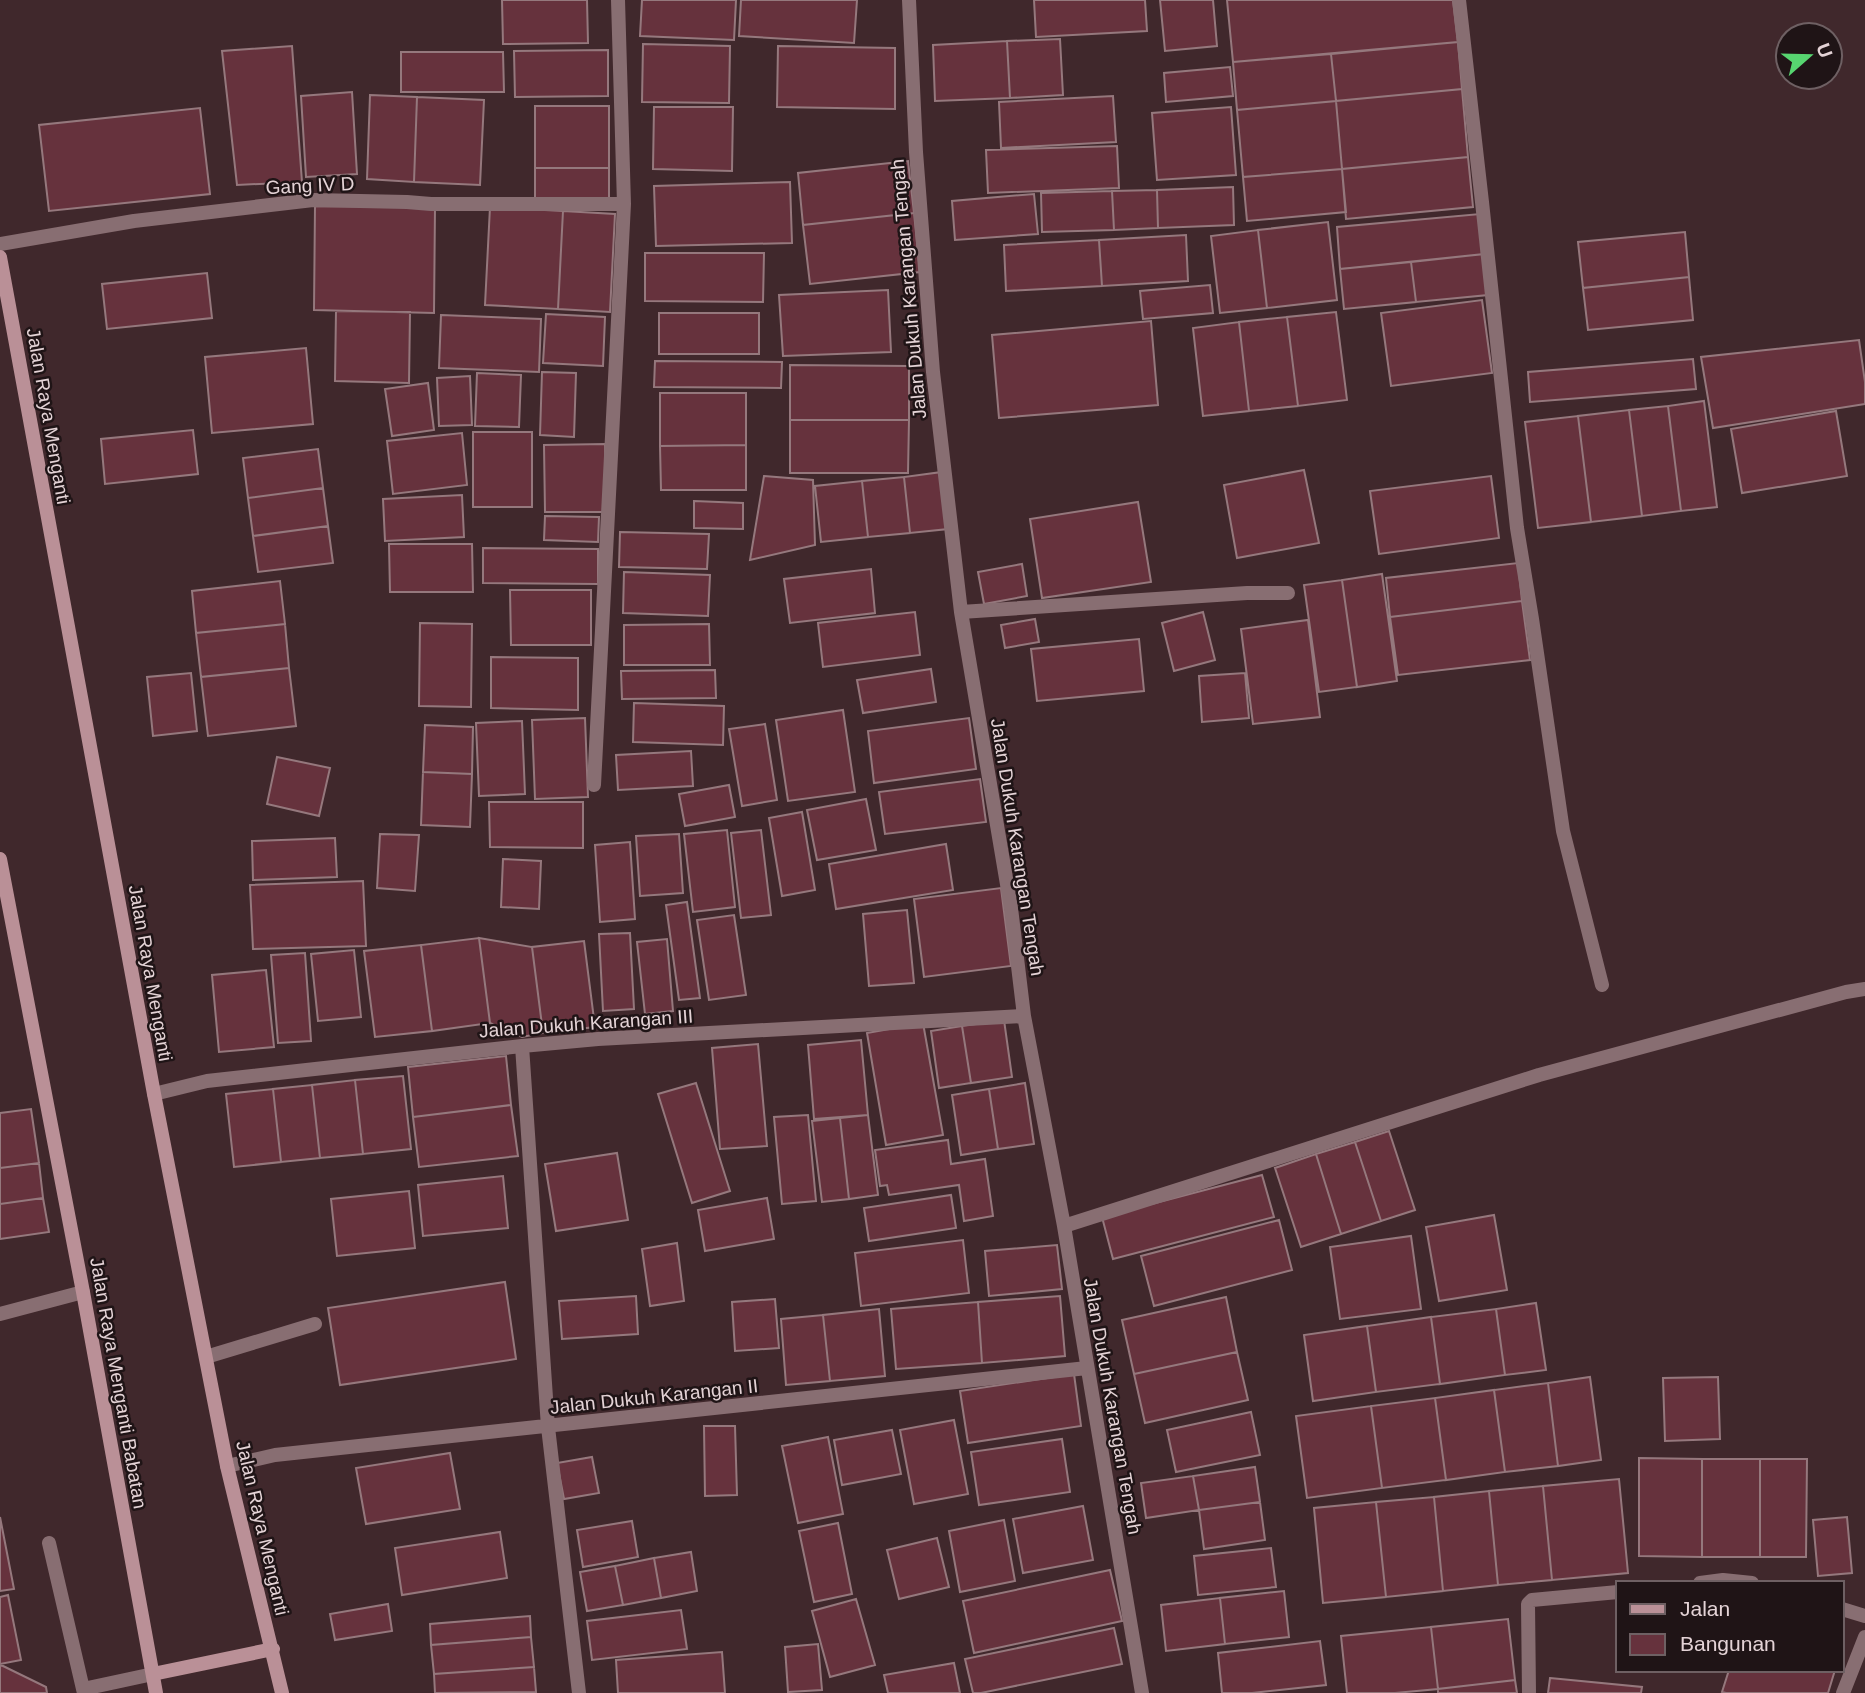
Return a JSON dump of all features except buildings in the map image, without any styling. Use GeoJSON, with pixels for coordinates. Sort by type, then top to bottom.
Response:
{"type":"FeatureCollection","features":[{"type":"Feature","properties":{"kind":"main road","name":"Jalan Raya Menganti"},"geometry":{"type":"LineString","coordinates":[[0,257],[153,1094],[227,1466],[282,1693]]}},
{"type":"Feature","properties":{"kind":"main road","name":"Jalan Raya Menganti Babatan"},"geometry":{"type":"LineString","coordinates":[[0,859],[156,1693]]}},
{"type":"Feature","properties":{"kind":"main road"},"geometry":{"type":"LineString","coordinates":[[153,1674],[272,1648]]}},
{"type":"Feature","properties":{"kind":"street"},"geometry":{"type":"LineString","coordinates":[[594,785],[624,204],[618,0]]}},
{"type":"Feature","properties":{"kind":"street","name":"Jalan Dukuh Karangan Tengah"},"geometry":{"type":"LineString","coordinates":[[909,0],[916,152],[933,372],[961,612],[1011,908],[1024,1016],[1064,1226],[1142,1693]]}},
{"type":"Feature","properties":{"kind":"street"},"geometry":{"type":"LineString","coordinates":[[1459,0],[1517,528],[1563,831],[1602,985]]}},
{"type":"Feature","properties":{"kind":"street","name":"Gang IV D"},"geometry":{"type":"LineString","coordinates":[[0,244],[134,221],[313,201],[443,205],[624,204]]}},
{"type":"Feature","properties":{"kind":"street"},"geometry":{"type":"LineString","coordinates":[[961,612],[1247,593],[1288,593]]}},
{"type":"Feature","properties":{"kind":"street"},"geometry":{"type":"LineString","coordinates":[[1064,1226],[1539,1075],[1865,989]]}},
{"type":"Feature","properties":{"kind":"street","name":"Jalan Dukuh Karangan III"},"geometry":{"type":"LineString","coordinates":[[153,1094],[207,1081],[522,1046],[612,1038],[1024,1016]]}},
{"type":"Feature","properties":{"kind":"street"},"geometry":{"type":"LineString","coordinates":[[522,1046],[548,1427],[579,1693]]}},
{"type":"Feature","properties":{"kind":"street"},"geometry":{"type":"LineString","coordinates":[[0,1314],[83,1292]]}},
{"type":"Feature","properties":{"kind":"street"},"geometry":{"type":"LineString","coordinates":[[206,1357],[315,1324]]}},
{"type":"Feature","properties":{"kind":"street","name":"Jalan Dukuh Karangan II"},"geometry":{"type":"LineString","coordinates":[[227,1466],[275,1455],[1087,1368]]}},
{"type":"Feature","properties":{"kind":"street"},"geometry":{"type":"LineString","coordinates":[[49,1543],[84,1691],[153,1674]]}},
{"type":"Feature","properties":{"kind":"street"},"geometry":{"type":"LineString","coordinates":[[1529,1693],[1528,1604],[1532,1601],[1616,1592]]}},
{"type":"Feature","properties":{"kind":"street"},"geometry":{"type":"LineString","coordinates":[[1844,1610],[1865,1616]]}},
{"type":"Feature","properties":{"kind":"street"},"geometry":{"type":"LineString","coordinates":[[1843,1693],[1865,1637]]}}]}
